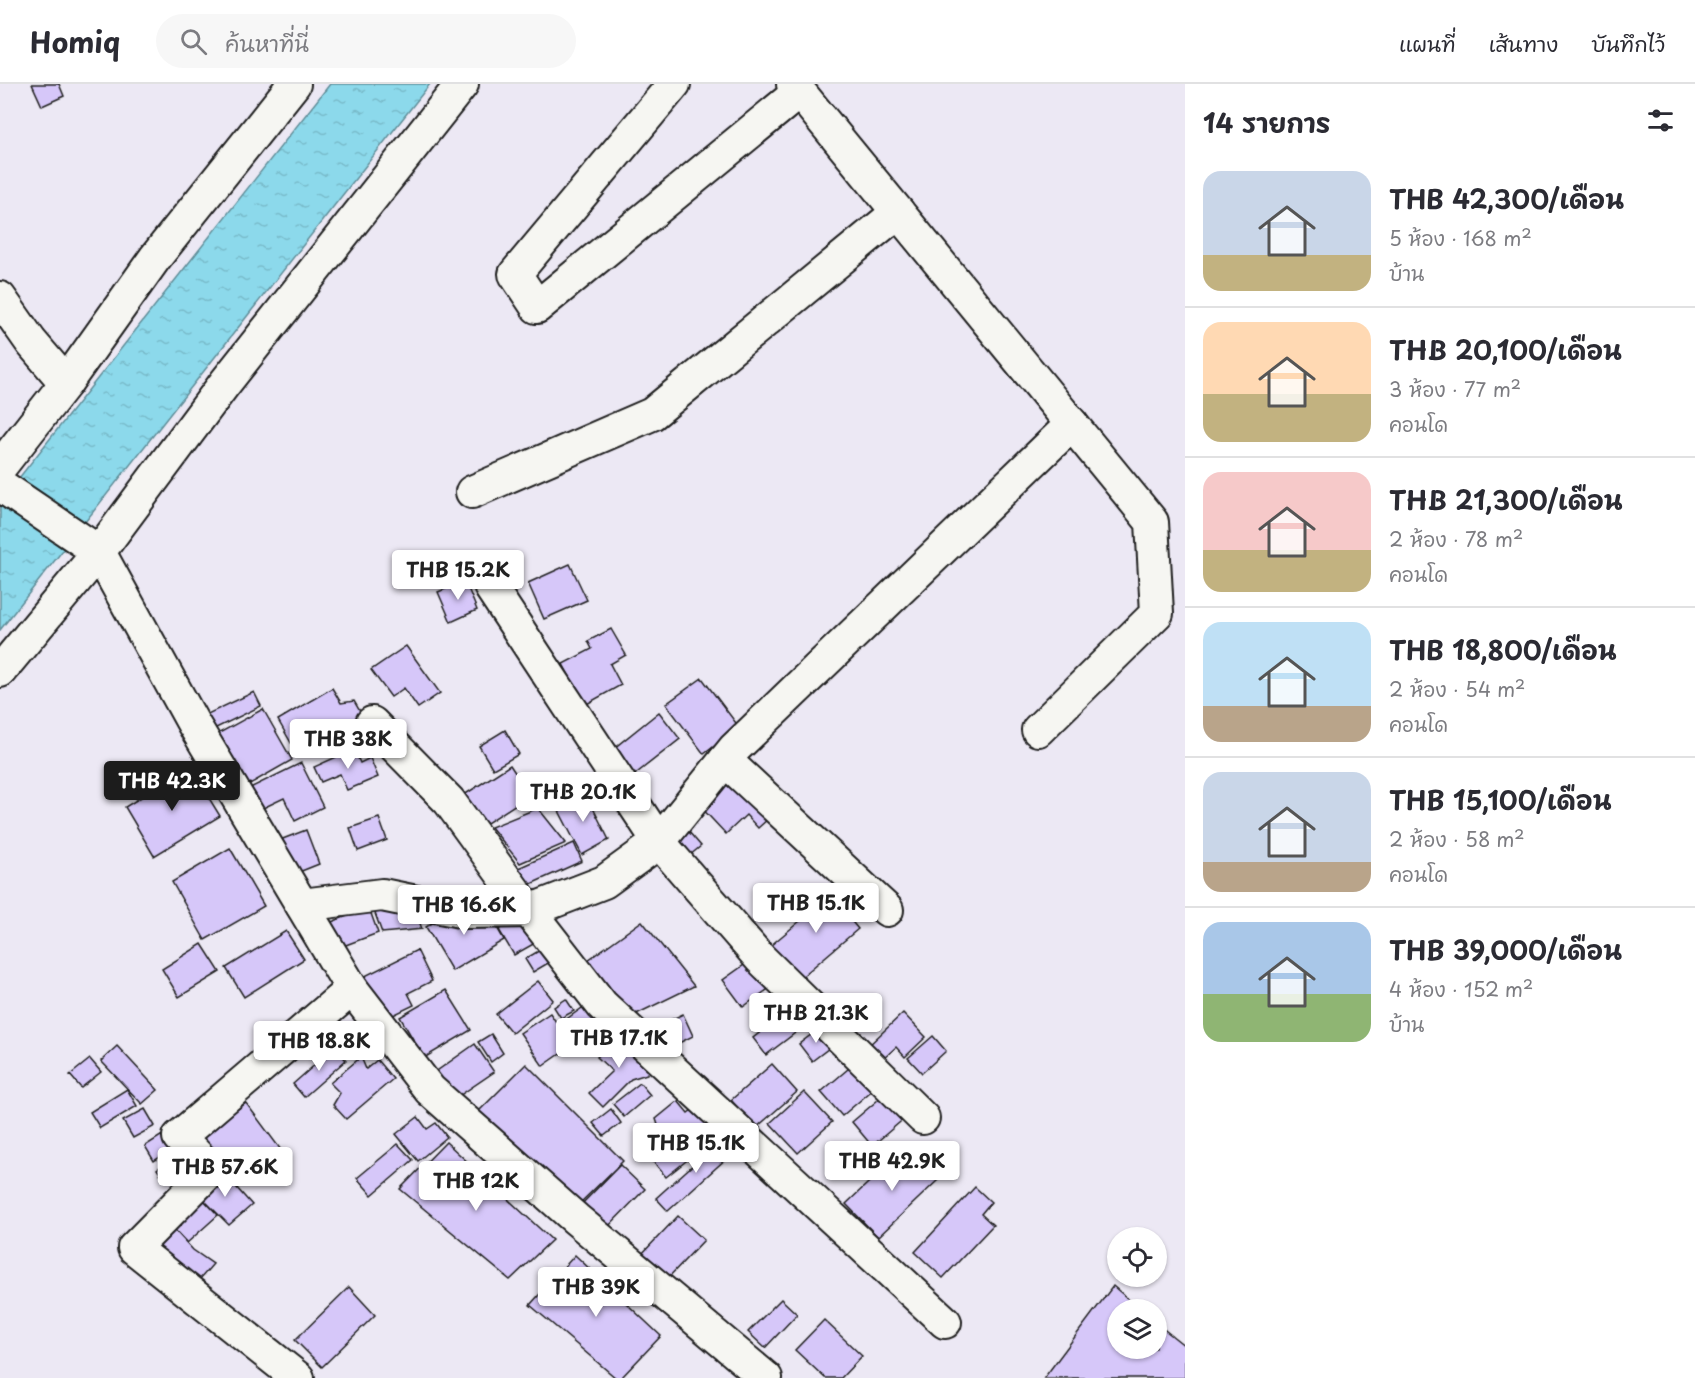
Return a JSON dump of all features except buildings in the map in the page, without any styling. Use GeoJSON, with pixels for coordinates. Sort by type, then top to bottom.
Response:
{"type":"FeatureCollection","features":[{"type":"Feature","properties":{"kind":"street"},"geometry":{"type":"LineString","coordinates":[[0,467],[66,383],[155,258],[294,84]]}},
{"type":"Feature","properties":{"kind":"street"},"geometry":{"type":"LineString","coordinates":[[0,671],[99,552],[225,383],[462,84]]}},
{"type":"Feature","properties":{"kind":"street"},"geometry":{"type":"LineString","coordinates":[[674,84],[515,274],[537,307],[796,88],[1152,522],[1157,613],[1038,730]]}},
{"type":"Feature","properties":{"kind":"street"},"geometry":{"type":"LineString","coordinates":[[472,492],[651,414],[898,212]]}},
{"type":"Feature","properties":{"kind":"street"},"geometry":{"type":"LineString","coordinates":[[0,298],[31,342],[66,383]]}},
{"type":"Feature","properties":{"kind":"street"},"geometry":{"type":"LineString","coordinates":[[302,905],[382,895],[465,912],[529,911],[604,882],[659,842],[725,760],[1072,424]]}},
{"type":"Feature","properties":{"kind":"street"},"geometry":{"type":"LineString","coordinates":[[0,485],[99,552],[193,723],[352,989],[430,1090],[576,1219],[766,1378]]}},
{"type":"Feature","properties":{"kind":"street"},"geometry":{"type":"LineString","coordinates":[[492,588],[659,842],[760,958],[923,1118]]}},
{"type":"Feature","properties":{"kind":"street"},"geometry":{"type":"LineString","coordinates":[[372,723],[448,801],[602,1005],[945,1322]]}},
{"type":"Feature","properties":{"kind":"street"},"geometry":{"type":"LineString","coordinates":[[725,760],[887,910]]}},
{"type":"Feature","properties":{"kind":"street"},"geometry":{"type":"LineString","coordinates":[[297,1378],[134,1248],[211,1170],[179,1137],[352,989]]}},
{"type":"Feature","properties":{"kind":"water"},"geometry":{"type":"Polygon","coordinates":[[[330,84],[430,84],[0,630],[0,502],[330,84]]]}}]}
